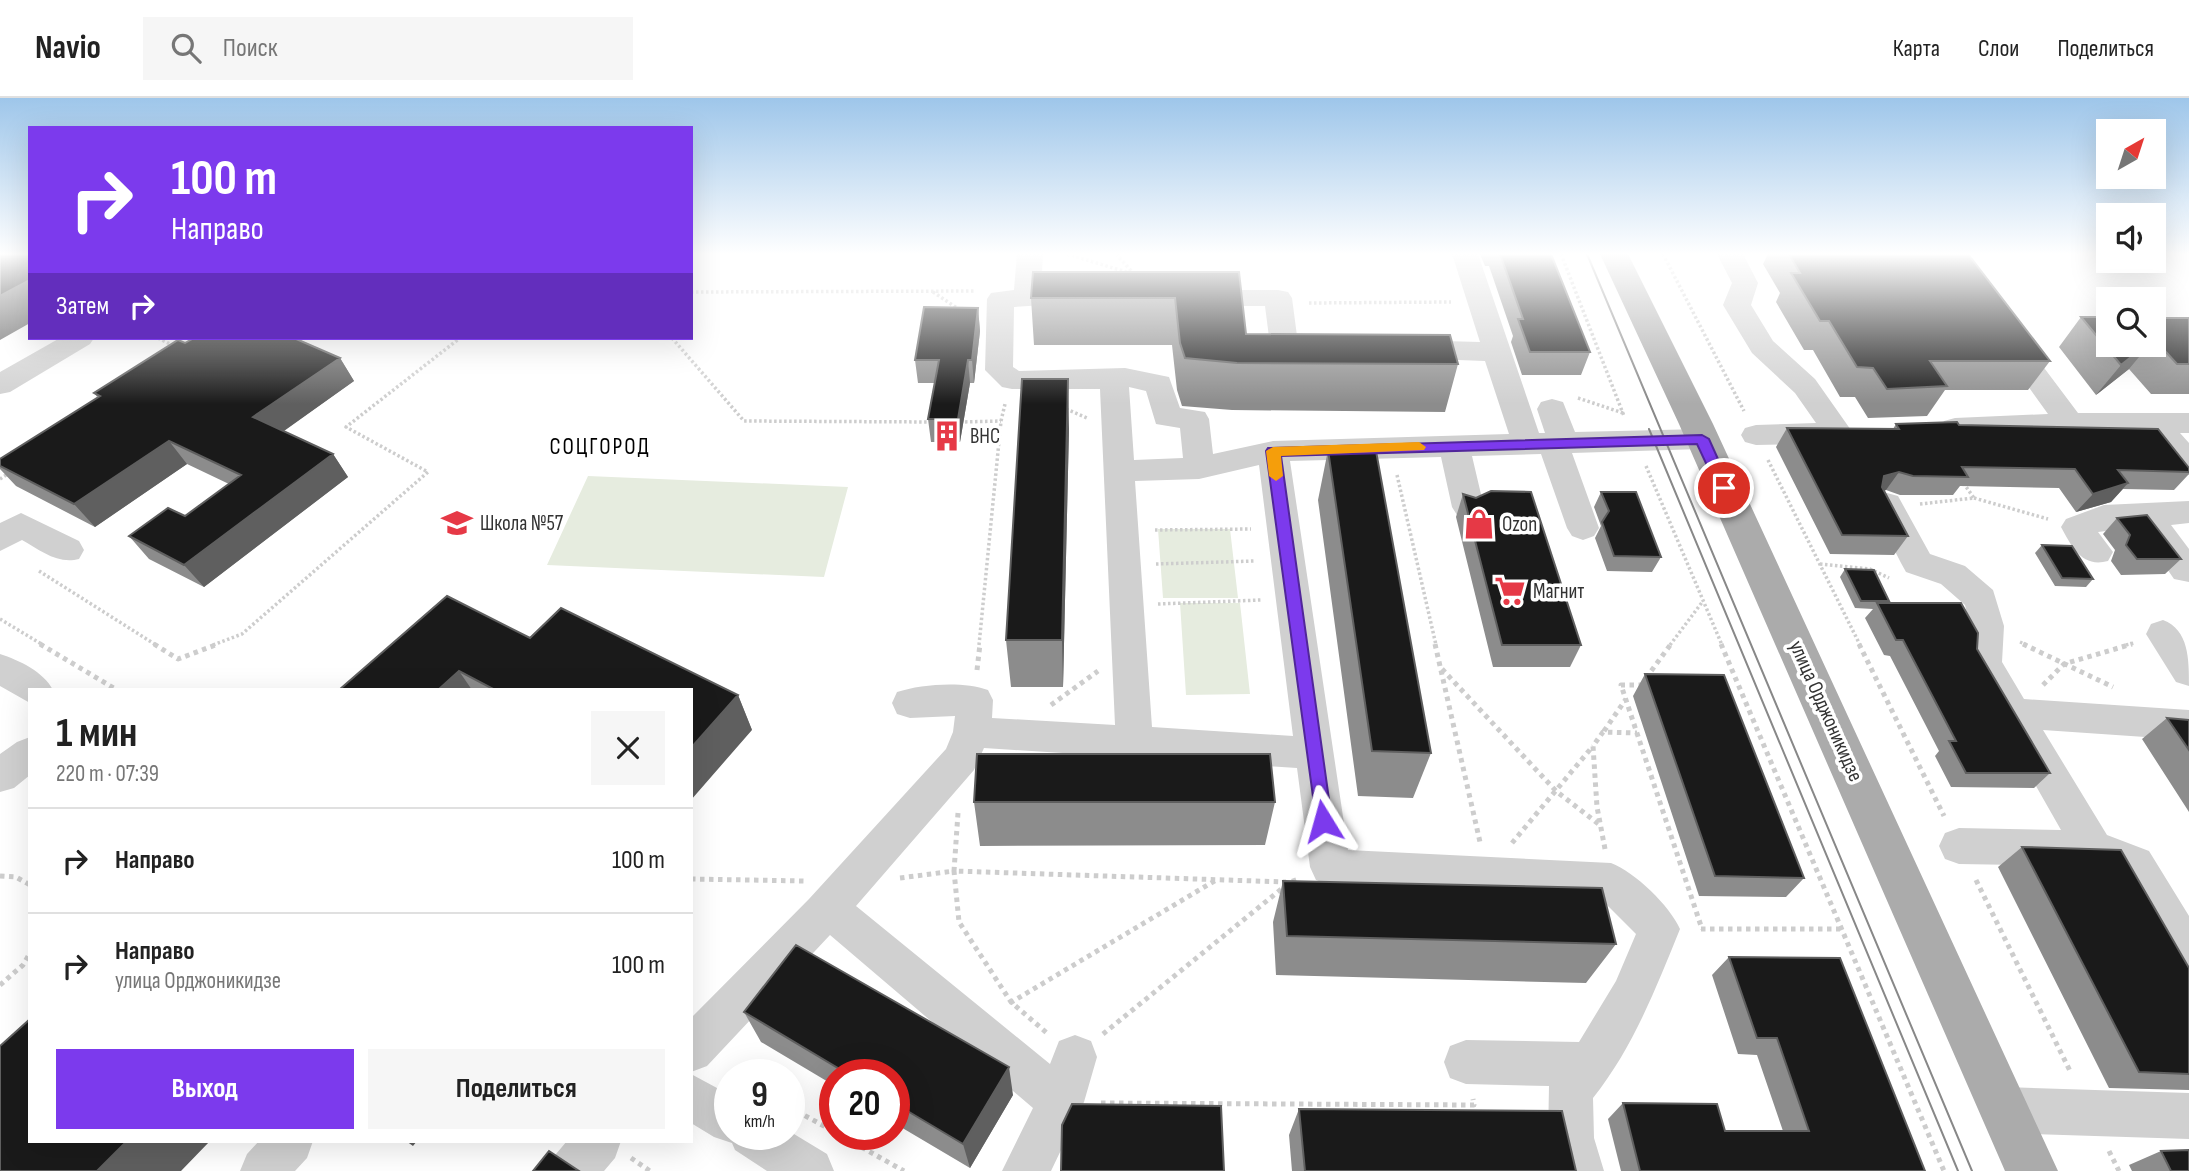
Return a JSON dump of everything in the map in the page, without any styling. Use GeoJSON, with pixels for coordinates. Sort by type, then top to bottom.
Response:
{"type":"FeatureCollection","features":[{"type":"Feature","properties":{"kind":"main road","name":"улица Орджоникидзе"},"geometry":{"type":"LineString","coordinates":[[1638,304],[1702,439],[2032,1171]]}},
{"type":"Feature","properties":{"kind":"street"},"geometry":{"type":"LineString","coordinates":[[997,304],[987,319],[999,370],[1012,380],[1125,377],[1159,384],[1167,417],[1194,419],[1199,468]]}},
{"type":"Feature","properties":{"kind":"street"},"geometry":{"type":"LineString","coordinates":[[1278,304],[1284,345],[1497,352]]}},
{"type":"Feature","properties":{"kind":"street"},"geometry":{"type":"LineString","coordinates":[[1481,304],[1497,352],[1548,443],[1583,528]]}},
{"type":"Feature","properties":{"kind":"street"},"geometry":{"type":"LineString","coordinates":[[1737,304],[1762,347],[1850,432],[1756,435]]}},
{"type":"Feature","properties":{"kind":"street"},"geometry":{"type":"LineString","coordinates":[[1994,320],[2070,424]]}},
{"type":"Feature","properties":{"kind":"street"},"geometry":{"type":"LineString","coordinates":[[4,379],[76,340]]}},
{"type":"Feature","properties":{"kind":"street"},"geometry":{"type":"LineString","coordinates":[[1114,379],[1134,740]]}},
{"type":"Feature","properties":{"kind":"street"},"geometry":{"type":"LineString","coordinates":[[1548,443],[1552,409]]}},
{"type":"Feature","properties":{"kind":"street"},"geometry":{"type":"LineString","coordinates":[[1925,429],[2070,424],[2189,424]]}},
{"type":"Feature","properties":{"kind":"street"},"geometry":{"type":"LineString","coordinates":[[2154,424],[2189,464]]}},
{"type":"Feature","properties":{"kind":"street"},"geometry":{"type":"LineString","coordinates":[[1121,471],[1199,468],[1273,451],[1702,439]]}},
{"type":"Feature","properties":{"kind":"street"},"geometry":{"type":"LineString","coordinates":[[1454,446],[1468,507]]}},
{"type":"Feature","properties":{"kind":"street"},"geometry":{"type":"LineString","coordinates":[[1273,451],[1330,867],[1611,881],[1659,929],[1631,996],[1591,1065],[1570,1091],[1571,1138],[1580,1171]]}},
{"type":"Feature","properties":{"kind":"street"},"geometry":{"type":"LineString","coordinates":[[1887,504],[1918,563],[1953,575],[1982,599],[1987,626],[1984,663],[2093,848]]}},
{"type":"Feature","properties":{"kind":"street"},"geometry":{"type":"LineString","coordinates":[[2096,552],[2077,527],[2104,517],[2189,512]]}},
{"type":"Feature","properties":{"kind":"street"},"geometry":{"type":"LineString","coordinates":[[2147,516],[2186,570]]}},
{"type":"Feature","properties":{"kind":"street"},"geometry":{"type":"LineString","coordinates":[[0,539],[21,525],[67,550]]}},
{"type":"Feature","properties":{"kind":"street"},"geometry":{"type":"LineString","coordinates":[[2176,635],[2189,672]]}},
{"type":"Feature","properties":{"kind":"street"},"geometry":{"type":"LineString","coordinates":[[0,668],[32,688]]}},
{"type":"Feature","properties":{"kind":"street"},"geometry":{"type":"LineString","coordinates":[[910,703],[970,730],[1314,753]]}},
{"type":"Feature","properties":{"kind":"street"},"geometry":{"type":"LineString","coordinates":[[2015,713],[2189,725]]}},
{"type":"Feature","properties":{"kind":"street"},"geometry":{"type":"LineString","coordinates":[[693,1048],[828,908],[970,730]]}},
{"type":"Feature","properties":{"kind":"street"},"geometry":{"type":"LineString","coordinates":[[0,776],[28,755]]}},
{"type":"Feature","properties":{"kind":"street"},"geometry":{"type":"LineString","coordinates":[[1959,846],[2093,848],[2135,864],[2189,954]]}},
{"type":"Feature","properties":{"kind":"street"},"geometry":{"type":"LineString","coordinates":[[828,908],[1061,1102]]}},
{"type":"Feature","properties":{"kind":"street"},"geometry":{"type":"LineString","coordinates":[[1027,1171],[1061,1102],[1074,1057]]}},
{"type":"Feature","properties":{"kind":"street"},"geometry":{"type":"LineString","coordinates":[[1466,1062],[1591,1065]]}},
{"type":"Feature","properties":{"kind":"street"},"geometry":{"type":"LineString","coordinates":[[693,1098],[714,1111]]}},
{"type":"Feature","properties":{"kind":"street"},"geometry":{"type":"LineString","coordinates":[[2005,1110],[2189,1116]]}},
{"type":"Feature","properties":{"kind":"street"},"geometry":{"type":"LineString","coordinates":[[264,1171],[288,1143]]}},
{"type":"Feature","properties":{"kind":"street"},"geometry":{"type":"LineString","coordinates":[[573,1171],[596,1143]]}},
{"type":"Feature","properties":{"kind":"street"},"geometry":{"type":"LineString","coordinates":[[777,1150],[810,1171]]}},
{"type":"Feature","properties":{"kind":"path"},"geometry":{"type":"LineString","coordinates":[[1581,304],[1635,441],[1944,1171]]}},
{"type":"Feature","properties":{"kind":"path"},"geometry":{"type":"LineString","coordinates":[[1688,304],[1756,435],[2119,1171]]}},
{"type":"Feature","properties":{"kind":"path"},"geometry":{"type":"LineString","coordinates":[[162,340],[181,351]]}},
{"type":"Feature","properties":{"kind":"path"},"geometry":{"type":"LineString","coordinates":[[33,568],[178,659],[242,634],[428,472],[346,427],[457,340]]}},
{"type":"Feature","properties":{"kind":"path"},"geometry":{"type":"LineString","coordinates":[[674,340],[744,421],[936,422]]}},
{"type":"Feature","properties":{"kind":"path"},"geometry":{"type":"LineString","coordinates":[[954,871],[1290,882],[1074,1057],[1011,1002],[959,922],[954,871],[1001,421],[1012,380]]}},
{"type":"Feature","properties":{"kind":"path"},"geometry":{"type":"LineString","coordinates":[[1058,406],[1093,421],[1092,410]]}},
{"type":"Feature","properties":{"kind":"path"},"geometry":{"type":"LineString","coordinates":[[949,422],[1001,421]]}},
{"type":"Feature","properties":{"kind":"path"},"geometry":{"type":"LineString","coordinates":[[1391,447],[1487,874]]}},
{"type":"Feature","properties":{"kind":"path"},"geometry":{"type":"LineString","coordinates":[[0,479],[11,472]]}},
{"type":"Feature","properties":{"kind":"path"},"geometry":{"type":"LineString","coordinates":[[1960,478],[1974,498]]}},
{"type":"Feature","properties":{"kind":"path"},"geometry":{"type":"LineString","coordinates":[[1887,504],[1974,498],[2077,527]]}},
{"type":"Feature","properties":{"kind":"path"},"geometry":{"type":"LineString","coordinates":[[1124,530],[1286,544]]}},
{"type":"Feature","properties":{"kind":"path"},"geometry":{"type":"LineString","coordinates":[[1125,565],[1286,544]]}},
{"type":"Feature","properties":{"kind":"path"},"geometry":{"type":"LineString","coordinates":[[1128,605],[1293,598]]}},
{"type":"Feature","properties":{"kind":"path"},"geometry":{"type":"LineString","coordinates":[[1641,685],[1703,601]]}},
{"type":"Feature","properties":{"kind":"path"},"geometry":{"type":"LineString","coordinates":[[0,619],[114,688]]}},
{"type":"Feature","properties":{"kind":"path"},"geometry":{"type":"LineString","coordinates":[[2015,713],[2064,664],[2176,635]]}},
{"type":"Feature","properties":{"kind":"path"},"geometry":{"type":"LineString","coordinates":[[1017,734],[1056,700],[1104,667],[1104,678]]}},
{"type":"Feature","properties":{"kind":"path"},"geometry":{"type":"LineString","coordinates":[[1440,667],[1556,791],[1601,826]]}},
{"type":"Feature","properties":{"kind":"path"},"geometry":{"type":"LineString","coordinates":[[1655,685],[1620,684],[1702,929]]}},
{"type":"Feature","properties":{"kind":"path"},"geometry":{"type":"LineString","coordinates":[[1724,685],[1738,685]]}},
{"type":"Feature","properties":{"kind":"path"},"geometry":{"type":"LineString","coordinates":[[1487,874],[1593,746],[1626,699]]}},
{"type":"Feature","properties":{"kind":"path"},"geometry":{"type":"LineString","coordinates":[[1603,732],[1637,733]]}},
{"type":"Feature","properties":{"kind":"path"},"geometry":{"type":"LineString","coordinates":[[1593,746],[1601,826],[1611,881]]}},
{"type":"Feature","properties":{"kind":"path"},"geometry":{"type":"LineString","coordinates":[[0,876],[4,874],[28,883]]}},
{"type":"Feature","properties":{"kind":"path"},"geometry":{"type":"LineString","coordinates":[[975,1031],[1011,1002],[1217,880]]}},
{"type":"Feature","properties":{"kind":"path"},"geometry":{"type":"LineString","coordinates":[[1659,929],[1840,929]]}},
{"type":"Feature","properties":{"kind":"path"},"geometry":{"type":"LineString","coordinates":[[0,985],[23,965],[28,956]]}},
{"type":"Feature","properties":{"kind":"path"},"geometry":{"type":"LineString","coordinates":[[23,965],[28,969]]}},
{"type":"Feature","properties":{"kind":"path"},"geometry":{"type":"LineString","coordinates":[[1061,1102],[1475,1105],[1466,1062]]}},
{"type":"Feature","properties":{"kind":"path"},"geometry":{"type":"LineString","coordinates":[[866,1150],[904,1171]]}},
{"type":"Feature","properties":{"kind":"shaded area"},"geometry":{"type":"Polygon","coordinates":[[[588,476],[848,487],[824,577],[547,565],[588,476]]]}},
{"type":"Feature","properties":{"kind":"shaded area"},"geometry":{"type":"Polygon","coordinates":[[[1158,529],[1230,529],[1238,598],[1163,598],[1158,529]]]}},
{"type":"Feature","properties":{"kind":"shaded area"},"geometry":{"type":"Polygon","coordinates":[[[1180,603],[1240,603],[1250,694],[1186,695],[1180,603]]]}},
{"type":"Feature","properties":{"kind":"building"},"geometry":{"type":"Polygon","coordinates":[[[1176,304],[1243,304],[1246,334],[1450,335],[1458,364],[1237,363],[1185,358],[1180,343],[1176,304]]]}},
{"type":"Feature","properties":{"kind":"building"},"geometry":{"type":"Polygon","coordinates":[[[1518,304],[1571,304],[1590,352],[1530,352],[1518,319],[1523,319],[1518,304]]]}},
{"type":"Feature","properties":{"kind":"building"},"geometry":{"type":"Polygon","coordinates":[[[1810,304],[2006,304],[2050,361],[1930,361],[1947,386],[1887,389],[1873,368],[1857,367],[1829,321],[1820,321],[1810,304]]]}},
{"type":"Feature","properties":{"kind":"building"},"geometry":{"type":"Polygon","coordinates":[[[924,307],[978,308],[972,360],[968,360],[958,419],[928,419],[939,360],[915,360],[924,307]]]}},
{"type":"Feature","properties":{"kind":"building"},"geometry":{"type":"Polygon","coordinates":[[[2081,317],[2096,317],[2096,335],[2081,317]]]}},
{"type":"Feature","properties":{"kind":"building"},"geometry":{"type":"Polygon","coordinates":[[[2166,318],[2189,318],[2189,364],[2177,364],[2166,352],[2166,318]]]}},
{"type":"Feature","properties":{"kind":"building"},"geometry":{"type":"Polygon","coordinates":[[[178,340],[185,343],[190,340],[299,340],[340,358],[253,417],[333,454],[184,565],[129,536],[168,508],[185,516],[241,475],[169,441],[74,504],[0,466],[0,459],[100,396],[94,393],[178,340]]]}},
{"type":"Feature","properties":{"kind":"building"},"geometry":{"type":"Polygon","coordinates":[[[2114,357],[2131,357],[2121,365],[2114,357]]]}},
{"type":"Feature","properties":{"kind":"building"},"geometry":{"type":"Polygon","coordinates":[[[1022,379],[1068,379],[1062,640],[1006,640],[1022,379]]]}},
{"type":"Feature","properties":{"kind":"building"},"geometry":{"type":"Polygon","coordinates":[[[1957,422],[1959,425],[2158,429],[2189,468],[2189,472],[2118,470],[2128,483],[2093,494],[2075,469],[1962,467],[1968,477],[1913,476],[1899,472],[1884,476],[1882,487],[1908,536],[1842,535],[1787,428],[1899,429],[1896,424],[1957,422]]]}},
{"type":"Feature","properties":{"kind":"building"},"geometry":{"type":"Polygon","coordinates":[[[1328,450],[1376,451],[1431,753],[1372,751],[1328,450]]]}},
{"type":"Feature","properties":{"kind":"building","name":"Магнит"},"geometry":{"type":"Polygon","coordinates":[[[1491,491],[1531,492],[1581,645],[1502,645],[1463,494],[1476,498],[1491,491]]]}},
{"type":"Feature","properties":{"kind":"building"},"geometry":{"type":"Polygon","coordinates":[[[1601,492],[1636,492],[1661,557],[1614,556],[1602,522],[1609,511],[1601,492]]]}},
{"type":"Feature","properties":{"kind":"building"},"geometry":{"type":"Polygon","coordinates":[[[2147,515],[2181,559],[2137,559],[2126,545],[2130,535],[2117,518],[2147,515]]]}},
{"type":"Feature","properties":{"kind":"building"},"geometry":{"type":"Polygon","coordinates":[[[2042,545],[2072,546],[2093,579],[2062,578],[2042,545]]]}},
{"type":"Feature","properties":{"kind":"building"},"geometry":{"type":"Polygon","coordinates":[[[1845,569],[1874,570],[1889,601],[1861,601],[1845,569]]]}},
{"type":"Feature","properties":{"kind":"building"},"geometry":{"type":"Polygon","coordinates":[[[447,596],[530,638],[561,608],[738,695],[693,746],[693,688],[491,688],[459,671],[440,688],[341,688],[447,596]]]}},
{"type":"Feature","properties":{"kind":"building"},"geometry":{"type":"Polygon","coordinates":[[[1877,603],[1961,603],[1978,633],[1977,649],[2050,773],[1966,773],[1949,741],[1956,741],[1903,640],[1896,640],[1877,603]]]}},
{"type":"Feature","properties":{"kind":"building"},"geometry":{"type":"Polygon","coordinates":[[[1645,674],[1724,675],[1804,878],[1715,876],[1645,674]]]}},
{"type":"Feature","properties":{"kind":"building"},"geometry":{"type":"Polygon","coordinates":[[[2167,718],[2189,720],[2189,750],[2167,718]]]}},
{"type":"Feature","properties":{"kind":"building"},"geometry":{"type":"Polygon","coordinates":[[[977,754],[1270,754],[1275,802],[974,802],[977,754]]]}},
{"type":"Feature","properties":{"kind":"building"},"geometry":{"type":"Polygon","coordinates":[[[2022,847],[2121,850],[2189,968],[2189,1074],[2139,1072],[2022,847]]]}},
{"type":"Feature","properties":{"kind":"building"},"geometry":{"type":"Polygon","coordinates":[[[1283,881],[1602,888],[1616,944],[1287,936],[1283,881]]]}},
{"type":"Feature","properties":{"kind":"building"},"geometry":{"type":"Polygon","coordinates":[[[796,945],[1009,1067],[963,1144],[910,1113],[910,1059],[823,1059],[744,1012],[796,945]]]}},
{"type":"Feature","properties":{"kind":"building"},"geometry":{"type":"Polygon","coordinates":[[[1729,957],[1840,958],[1925,1171],[1640,1171],[1623,1103],[1717,1104],[1725,1131],[1809,1131],[1777,1038],[1757,1038],[1729,957]]]}},
{"type":"Feature","properties":{"kind":"building"},"geometry":{"type":"Polygon","coordinates":[[[28,1021],[28,1143],[125,1143],[97,1171],[0,1171],[0,1046],[28,1021]]]}},
{"type":"Feature","properties":{"kind":"building"},"geometry":{"type":"Polygon","coordinates":[[[1072,1104],[1221,1106],[1224,1171],[1061,1171],[1062,1125],[1072,1104]]]}},
{"type":"Feature","properties":{"kind":"building"},"geometry":{"type":"Polygon","coordinates":[[[1299,1109],[1562,1111],[1576,1171],[1305,1171],[1299,1109]]]}},
{"type":"Feature","properties":{"kind":"building"},"geometry":{"type":"Polygon","coordinates":[[[2189,1150],[2189,1171],[2171,1171],[2161,1151],[2189,1150]]]}},
{"type":"Feature","properties":{"kind":"building"},"geometry":{"type":"Polygon","coordinates":[[[549,1151],[579,1171],[533,1171],[549,1151]]]}},
{"type":"Feature","properties":{"kind":"tram line"},"geometry":{"type":"LineString","coordinates":[[1608,304],[1972,1171]]}},
{"type":"Feature","properties":{"kind":"tram line"},"geometry":{"type":"LineString","coordinates":[[1649,429],[1958,1171]]}},
{"type":"Feature","properties":{"kind":"slow traffic"},"geometry":{"type":"LineString","coordinates":[[1276,476],[1273,451],[1419,447]]}},
{"type":"Feature","properties":{"kind":"place","name":"ВНС"},"geometry":{"type":"Point","coordinates":[947,436]}},
{"type":"Feature","properties":{"kind":"place","name":"Школа №57"},"geometry":{"type":"Point","coordinates":[457,523]}},
{"type":"Feature","properties":{"kind":"place","name":"Ozon"},"geometry":{"type":"Point","coordinates":[1479,524]}},
{"type":"Feature","properties":{"kind":"place","name":"Магнит"},"geometry":{"type":"Point","coordinates":[1510,591]}},
{"type":"Feature","properties":{"kind":"district","name":"СОЦГОРОД"},"geometry":{"type":"Point","coordinates":[600,447]}},
{"type":"Feature","properties":{"kind":"route"},"geometry":{"type":"LineString","coordinates":[[1323,821],[1273,451],[1702,439],[1724,488]]}}]}
